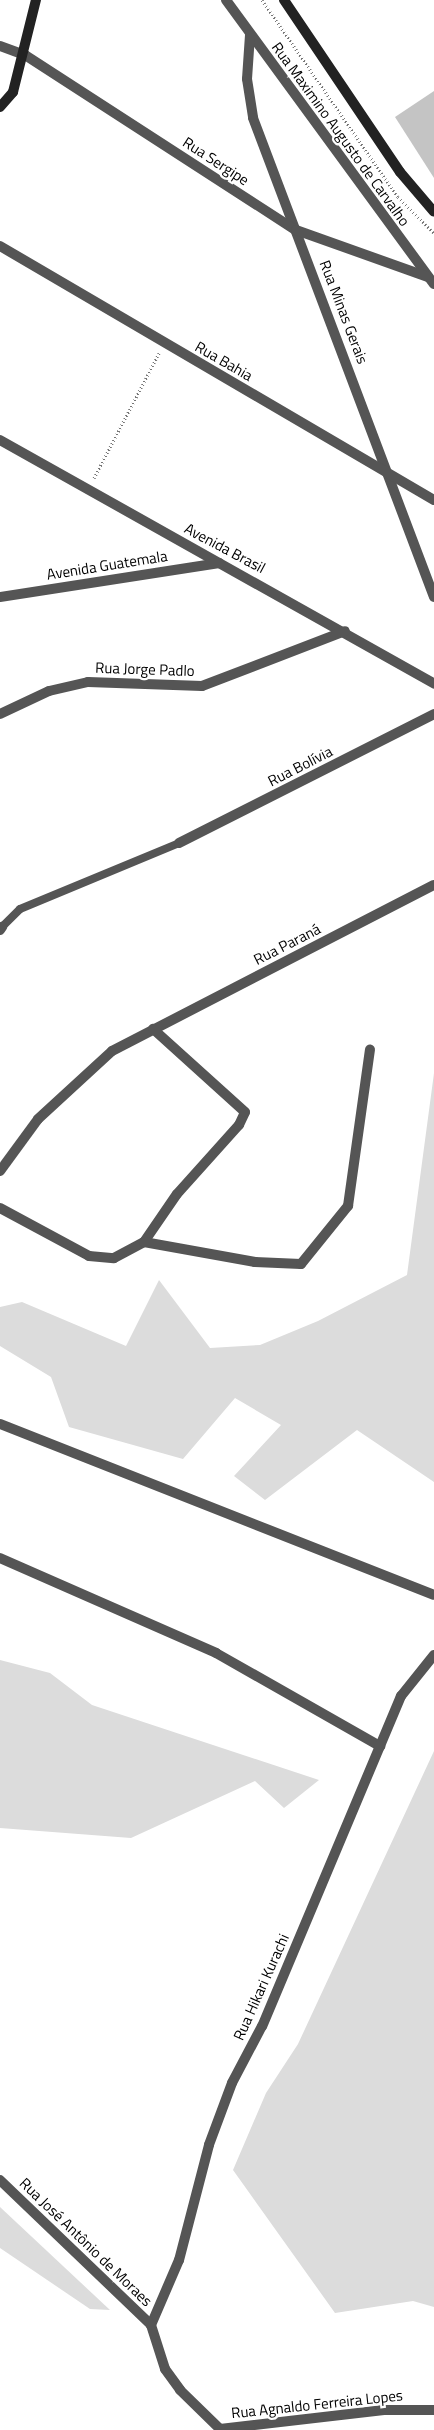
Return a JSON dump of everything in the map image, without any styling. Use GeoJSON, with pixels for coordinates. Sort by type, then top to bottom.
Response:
{"type":"FeatureCollection","features":[{"type":"Feature","properties":{"kind":"main road"},"geometry":{"type":"LineString","coordinates":[[0,107],[13,92],[25,55],[36,0]]}},
{"type":"Feature","properties":{"kind":"main road"},"geometry":{"type":"LineString","coordinates":[[284,0],[400,172],[434,212]]}},
{"type":"Feature","properties":{"kind":"street","name":"Rua Maximino Augusto de Carvalho"},"geometry":{"type":"LineString","coordinates":[[226,0],[431,280]]}},
{"type":"Feature","properties":{"kind":"street","name":"Rua Minas Gerais"},"geometry":{"type":"LineString","coordinates":[[250,35],[247,79],[253,118],[391,474],[434,597]]}},
{"type":"Feature","properties":{"kind":"street","name":"Rua Sergipe"},"geometry":{"type":"LineString","coordinates":[[0,46],[25,55],[296,230],[431,280]]}},
{"type":"Feature","properties":{"kind":"street","name":"Rua Bahia"},"geometry":{"type":"LineString","coordinates":[[0,246],[434,500]]}},
{"type":"Feature","properties":{"kind":"street","name":"Avenida Brasil"},"geometry":{"type":"LineString","coordinates":[[0,440],[90,486],[219,563],[345,631],[434,684]]}},
{"type":"Feature","properties":{"kind":"street","name":"Avenida Guatemala"},"geometry":{"type":"LineString","coordinates":[[0,597],[219,563]]}},
{"type":"Feature","properties":{"kind":"street","name":"Rua Jorge Padlo"},"geometry":{"type":"LineString","coordinates":[[0,714],[49,690],[88,682],[202,686],[345,631]]}},
{"type":"Feature","properties":{"kind":"street","name":"Rua Bolívia"},"geometry":{"type":"LineString","coordinates":[[179,843],[434,714]]}},
{"type":"Feature","properties":{"kind":"street","name":"Rua Paraná"},"geometry":{"type":"LineString","coordinates":[[0,1171],[38,1119],[74,1084],[112,1052],[153,1029],[434,885]]}},
{"type":"Feature","properties":{"kind":"street"},"geometry":{"type":"LineString","coordinates":[[0,1208],[90,1256],[114,1258],[144,1242],[177,1194],[244,1119],[245,1112],[153,1029]]}},
{"type":"Feature","properties":{"kind":"street"},"geometry":{"type":"LineString","coordinates":[[144,1242],[255,1262],[301,1264],[348,1206],[370,1050]]}},
{"type":"Feature","properties":{"kind":"street"},"geometry":{"type":"LineString","coordinates":[[0,1424],[192,1496],[434,1595]]}},
{"type":"Feature","properties":{"kind":"street"},"geometry":{"type":"LineString","coordinates":[[0,1558],[216,1653],[380,1746]]}},
{"type":"Feature","properties":{"kind":"street","name":"Rua Hikari Kurachi"},"geometry":{"type":"LineString","coordinates":[[151,2325],[179,2260],[209,2145],[232,2083],[262,2026],[401,1696],[434,1655]]}},
{"type":"Feature","properties":{"kind":"street","name":"Rua José Antônio de Moraes"},"geometry":{"type":"LineString","coordinates":[[0,2180],[151,2325]]}},
{"type":"Feature","properties":{"kind":"street","name":"Rua Agnaldo Ferreira Lopes"},"geometry":{"type":"LineString","coordinates":[[151,2325],[165,2369],[180,2390],[221,2430],[384,2410],[434,2410]]}},
{"type":"Feature","properties":{"kind":"lane"},"geometry":{"type":"LineString","coordinates":[[1,928],[20,909],[179,843]]}},
{"type":"Feature","properties":{"kind":"path"},"geometry":{"type":"LineString","coordinates":[[262,0],[398,197],[434,233]]}},
{"type":"Feature","properties":{"kind":"path"},"geometry":{"type":"LineString","coordinates":[[90,486],[164,343]]}},
{"type":"Feature","properties":{"kind":"shaded area"},"geometry":{"type":"Polygon","coordinates":[[[434,1073],[434,1482],[357,1430],[265,1500],[234,1476],[281,1425],[235,1398],[183,1459],[69,1427],[51,1377],[0,1346],[0,1307],[22,1302],[126,1346],[159,1280],[210,1348],[260,1345],[318,1321],[407,1275],[434,1073]]]}},
{"type":"Feature","properties":{"kind":"shaded area"},"geometry":{"type":"Polygon","coordinates":[[[0,1660],[50,1673],[92,1705],[319,1780],[284,1808],[255,1781],[131,1838],[0,1828],[0,1660]]]}},
{"type":"Feature","properties":{"kind":"shaded area"},"geometry":{"type":"Polygon","coordinates":[[[434,1751],[434,2307],[413,2301],[335,2313],[233,2170],[266,2093],[298,2044],[434,1751]]]}},
{"type":"Feature","properties":{"kind":"shaded area"},"geometry":{"type":"Polygon","coordinates":[[[0,2207],[110,2310],[90,2309],[0,2248],[0,2207]]]}},
{"type":"Feature","properties":{"kind":"building"},"geometry":{"type":"Polygon","coordinates":[[[434,91],[434,178],[395,117],[434,91]]]}}]}
